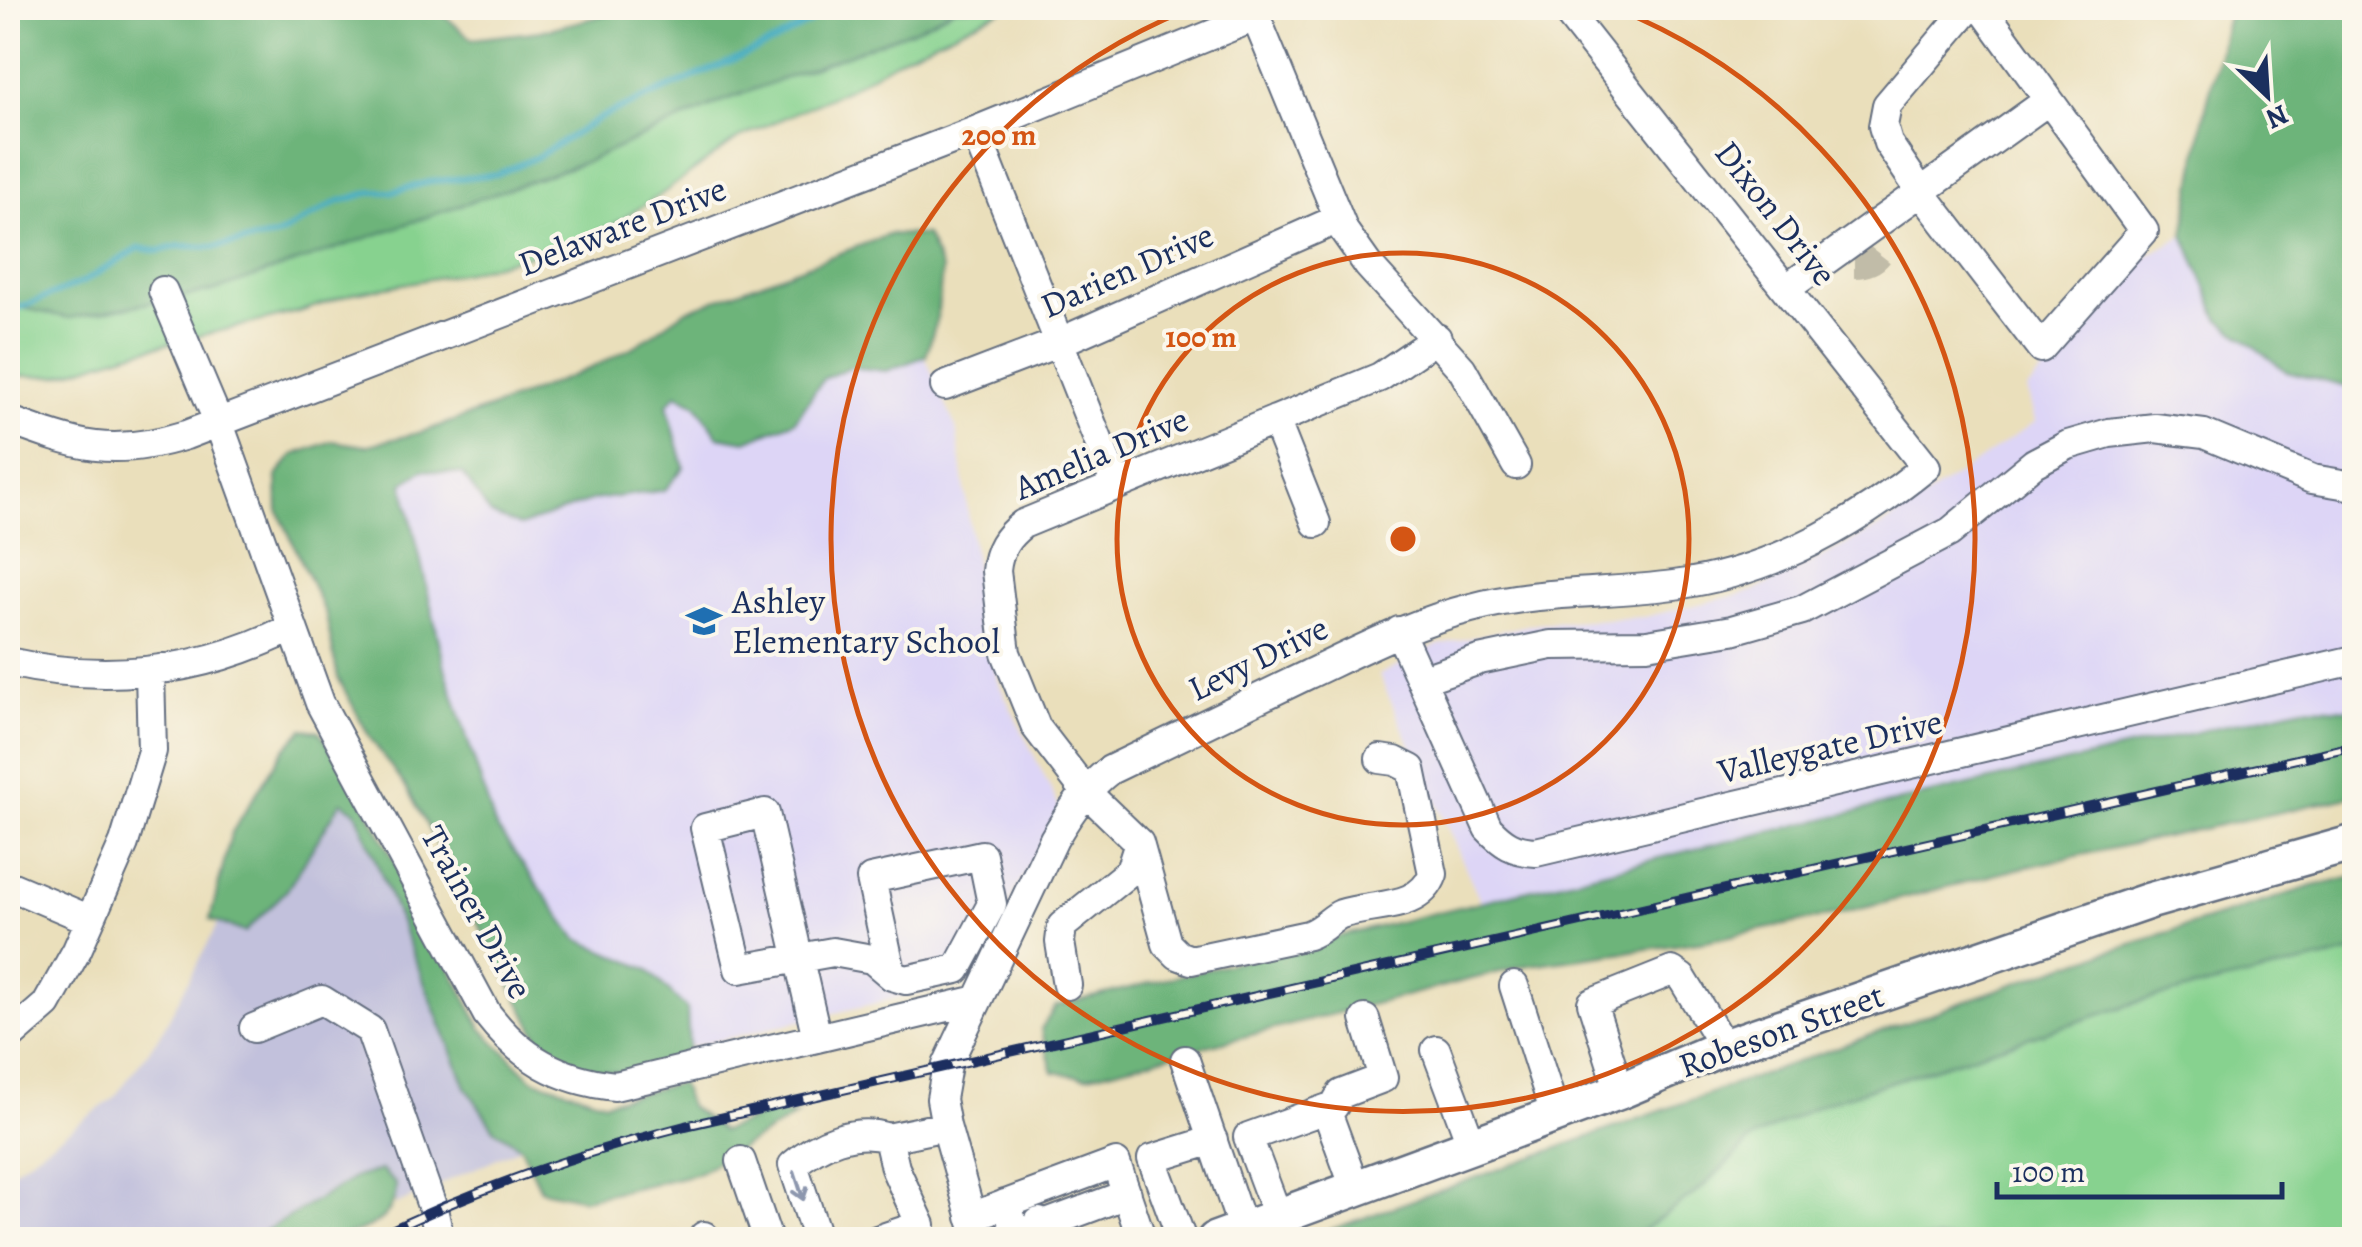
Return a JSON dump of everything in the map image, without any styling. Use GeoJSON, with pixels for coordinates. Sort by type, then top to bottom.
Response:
{"type":"FeatureCollection","features":[{"type":"Feature","properties":{"kind":"main road","name":"Robeson Street"},"geometry":{"type":"LineString","coordinates":[[1229,1235],[1620,1091],[1724,1047],[2149,901],[2354,843]]}},
{"type":"Feature","properties":{"kind":"street","name":"Dixon Drive"},"geometry":{"type":"LineString","coordinates":[[1564,8],[1926,468]]}},
{"type":"Feature","properties":{"kind":"street"},"geometry":{"type":"LineString","coordinates":[[1969,8],[1887,105],[1883,126],[1888,143],[1921,192],[2041,348],[2144,231],[1982,8]]}},
{"type":"Feature","properties":{"kind":"street"},"geometry":{"type":"LineString","coordinates":[[1254,12],[1338,219],[1368,265],[1462,368],[1516,465]]}},
{"type":"Feature","properties":{"kind":"street","name":"Delaware Drive"},"geometry":{"type":"LineString","coordinates":[[8,420],[66,442],[122,449],[152,445],[975,131],[1254,12]]}},
{"type":"Feature","properties":{"kind":"street"},"geometry":{"type":"LineString","coordinates":[[1787,288],[2049,100]]}},
{"type":"Feature","properties":{"kind":"street"},"geometry":{"type":"LineString","coordinates":[[975,131],[1116,485]]}},
{"type":"Feature","properties":{"kind":"street"},"geometry":{"type":"LineString","coordinates":[[1883,247],[1890,212]]}},
{"type":"Feature","properties":{"kind":"street","name":"Darien Drive"},"geometry":{"type":"LineString","coordinates":[[945,386],[1060,342],[1338,219]]}},
{"type":"Feature","properties":{"kind":"street"},"geometry":{"type":"LineString","coordinates":[[1822,263],[1854,264]]}},
{"type":"Feature","properties":{"kind":"street","name":"Trainer Drive"},"geometry":{"type":"LineString","coordinates":[[163,292],[218,421],[320,703],[487,1014],[525,1055],[568,1078],[615,1086],[978,1000]]}},
{"type":"Feature","properties":{"kind":"street","name":"Amelia Drive"},"geometry":{"type":"LineString","coordinates":[[1139,843],[1086,792],[1036,727],[1006,653],[996,572],[1002,546],[1023,524],[1380,377],[1437,338]]}},
{"type":"Feature","properties":{"kind":"street"},"geometry":{"type":"LineString","coordinates":[[1276,420],[1316,524]]}},
{"type":"Feature","properties":{"kind":"street"},"geometry":{"type":"LineString","coordinates":[[1421,680],[1478,660],[1551,645],[1647,644],[1732,630],[1802,610],[1950,532],[2034,463],[2068,445],[2109,434],[2155,428],[2204,434],[2312,478],[2354,486]]}},
{"type":"Feature","properties":{"kind":"street","name":"Levy Drive"},"geometry":{"type":"LineString","coordinates":[[975,1228],[946,1126],[942,1099],[948,1065],[1054,839],[1086,792],[1110,770],[1400,632],[1469,608],[1544,593],[1670,586],[1718,578],[1819,540],[1882,502],[1926,468]]}},
{"type":"Feature","properties":{"kind":"street"},"geometry":{"type":"LineString","coordinates":[[8,662],[86,674],[150,672],[223,656],[291,628]]}},
{"type":"Feature","properties":{"kind":"street","name":"Valleygate Drive"},"geometry":{"type":"LineString","coordinates":[[1400,632],[1488,828],[1500,842],[1516,851],[1536,852],[2354,660]]}},
{"type":"Feature","properties":{"kind":"street"},"geometry":{"type":"LineString","coordinates":[[8,1038],[47,1004],[77,950],[124,842],[147,775],[153,731],[150,672]]}},
{"type":"Feature","properties":{"kind":"street"},"geometry":{"type":"LineString","coordinates":[[1139,843],[1167,944],[1178,955],[1191,960],[1308,936],[1326,928],[1337,915],[1416,898],[1429,888],[1433,874],[1411,768],[1380,759]]}},
{"type":"Feature","properties":{"kind":"street"},"geometry":{"type":"LineString","coordinates":[[817,1038],[798,957],[765,812],[705,828],[739,970],[798,957],[833,952],[872,959],[892,976],[906,980],[957,968],[992,904],[982,855],[872,880],[892,976]]}},
{"type":"Feature","properties":{"kind":"street"},"geometry":{"type":"LineString","coordinates":[[1068,985],[1060,942],[1062,926],[1130,871],[1139,843]]}},
{"type":"Feature","properties":{"kind":"street"},"geometry":{"type":"LineString","coordinates":[[8,885],[88,919]]}},
{"type":"Feature","properties":{"kind":"street"},"geometry":{"type":"LineString","coordinates":[[982,924],[1005,941]]}},
{"type":"Feature","properties":{"kind":"street"},"geometry":{"type":"LineString","coordinates":[[1620,1091],[1592,1003],[1672,970],[1682,978],[1724,1047]]}},
{"type":"Feature","properties":{"kind":"street"},"geometry":{"type":"LineString","coordinates":[[1514,986],[1556,1114]]}},
{"type":"Feature","properties":{"kind":"street"},"geometry":{"type":"LineString","coordinates":[[254,1028],[322,1000],[370,1030],[433,1209],[440,1240]]}},
{"type":"Feature","properties":{"kind":"street"},"geometry":{"type":"LineString","coordinates":[[1278,1217],[1248,1138],[1334,1106],[1341,1094],[1384,1078],[1364,1018]]}},
{"type":"Feature","properties":{"kind":"street"},"geometry":{"type":"LineString","coordinates":[[1436,1050],[1472,1146]]}},
{"type":"Feature","properties":{"kind":"street"},"geometry":{"type":"LineString","coordinates":[[1186,1060],[1213,1140],[1229,1235]]}},
{"type":"Feature","properties":{"kind":"street"},"geometry":{"type":"LineString","coordinates":[[1326,1109],[1355,1188]]}},
{"type":"Feature","properties":{"kind":"street"},"geometry":{"type":"LineString","coordinates":[[818,1240],[793,1165],[810,1150],[859,1134],[871,1132],[888,1138],[946,1126]]}},
{"type":"Feature","properties":{"kind":"street"},"geometry":{"type":"LineString","coordinates":[[877,1240],[920,1225],[895,1168],[888,1138]]}},
{"type":"Feature","properties":{"kind":"street"},"geometry":{"type":"LineString","coordinates":[[1182,1240],[1152,1159],[1213,1140]]}},
{"type":"Feature","properties":{"kind":"street"},"geometry":{"type":"LineString","coordinates":[[742,1161],[768,1240]]}},
{"type":"Feature","properties":{"kind":"street"},"geometry":{"type":"LineString","coordinates":[[975,1228],[1042,1211],[1116,1162],[1142,1240]]}},
{"type":"Feature","properties":{"kind":"shaded area"},"geometry":{"type":"Polygon","coordinates":[[[2184,235],[2219,319],[2287,372],[2354,389],[2354,709],[2303,707],[1481,902],[1379,675],[1437,645],[1538,623],[1645,617],[1754,591],[1882,526],[2035,422],[2027,390],[2133,264],[2184,235]]]}},
{"type":"Feature","properties":{"kind":"shaded area","name":"Ashley Elementary School"},"geometry":{"type":"Polygon","coordinates":[[[898,295],[956,428],[997,680],[1060,808],[966,982],[665,1053],[484,824],[391,518],[403,483],[423,470],[898,295]]]}},
{"type":"Feature","properties":{"kind":"shaded area"},"geometry":{"type":"Polygon","coordinates":[[[319,731],[521,1147],[396,1205],[396,1184],[356,1177],[252,1239],[8,1239],[8,1174],[114,1098],[160,1035],[319,731]]]}},
{"type":"Feature","properties":{"kind":"green space"},"geometry":{"type":"Polygon","coordinates":[[[8,8],[435,8],[472,39],[541,31],[633,8],[956,8],[913,30],[723,101],[588,161],[217,290],[70,318],[8,305],[8,8]]]}},
{"type":"Feature","properties":{"kind":"green space"},"geometry":{"type":"Polygon","coordinates":[[[826,8],[1006,8],[905,55],[848,89],[737,139],[659,196],[611,226],[570,244],[467,272],[354,293],[302,311],[126,354],[58,376],[8,376],[8,171],[826,8]]]}},
{"type":"Feature","properties":{"kind":"green space"},"geometry":{"type":"Polygon","coordinates":[[[2230,8],[2354,8],[2354,389],[2287,372],[2219,319],[2184,235],[2203,120],[2230,8]]]}},
{"type":"Feature","properties":{"kind":"green space"},"geometry":{"type":"Polygon","coordinates":[[[891,234],[926,235],[942,270],[937,319],[926,356],[886,371],[850,367],[823,379],[795,421],[746,441],[718,436],[696,404],[677,394],[667,405],[684,467],[665,490],[593,500],[520,526],[490,514],[463,474],[423,470],[403,483],[446,672],[495,826],[577,939],[647,969],[687,1009],[689,1048],[673,1062],[628,1073],[570,1068],[544,1048],[408,790],[371,739],[338,678],[326,615],[278,510],[277,476],[293,455],[332,441],[365,446],[422,432],[497,406],[637,345],[685,311],[891,234]]]}},
{"type":"Feature","properties":{"kind":"green space"},"geometry":{"type":"Polygon","coordinates":[[[2303,707],[2354,709],[2354,796],[2021,868],[1840,914],[1705,941],[1523,966],[1085,1077],[1053,1072],[1041,1029],[1056,1006],[1687,851],[2303,707]]]}},
{"type":"Feature","properties":{"kind":"green space"},"geometry":{"type":"Polygon","coordinates":[[[303,729],[319,731],[350,776],[482,1029],[532,1079],[605,1102],[680,1083],[689,1106],[722,1131],[767,1114],[797,1115],[696,1174],[584,1199],[541,1190],[521,1147],[494,1129],[466,1087],[356,811],[341,802],[287,890],[245,932],[210,920],[231,834],[282,752],[303,729]]]}},
{"type":"Feature","properties":{"kind":"green space"},"geometry":{"type":"Polygon","coordinates":[[[2354,877],[2354,952],[2142,1001],[1822,1104],[1752,1139],[1702,1188],[1635,1236],[1623,1240],[1305,1239],[2066,965],[2313,886],[2354,877]]]}},
{"type":"Feature","properties":{"kind":"green space"},"geometry":{"type":"Polygon","coordinates":[[[2354,897],[2354,1239],[1402,1240],[2354,897]]]}},
{"type":"Feature","properties":{"kind":"green space"},"geometry":{"type":"Polygon","coordinates":[[[381,1170],[396,1184],[392,1204],[381,1219],[364,1229],[319,1239],[252,1239],[356,1177],[381,1170]]]}},
{"type":"Feature","properties":{"kind":"waterway"},"geometry":{"type":"LineString","coordinates":[[8,308],[22,307],[83,282],[139,248],[158,251],[180,246],[215,247],[277,236],[337,202],[372,192],[497,174],[537,157],[604,116],[772,43],[810,22],[826,8]]}},
{"type":"Feature","properties":{"kind":"tunnel"},"geometry":{"type":"LineString","coordinates":[[1854,264],[1871,260],[1883,247]]}},
{"type":"Feature","properties":{"kind":"railway"},"geometry":{"type":"LineString","coordinates":[[371,1240],[525,1175],[685,1126],[2354,746]]}},
{"type":"Feature","properties":{"kind":"place","name":"Ashley Elementary School"},"geometry":{"type":"Point","coordinates":[704,621]}}]}
